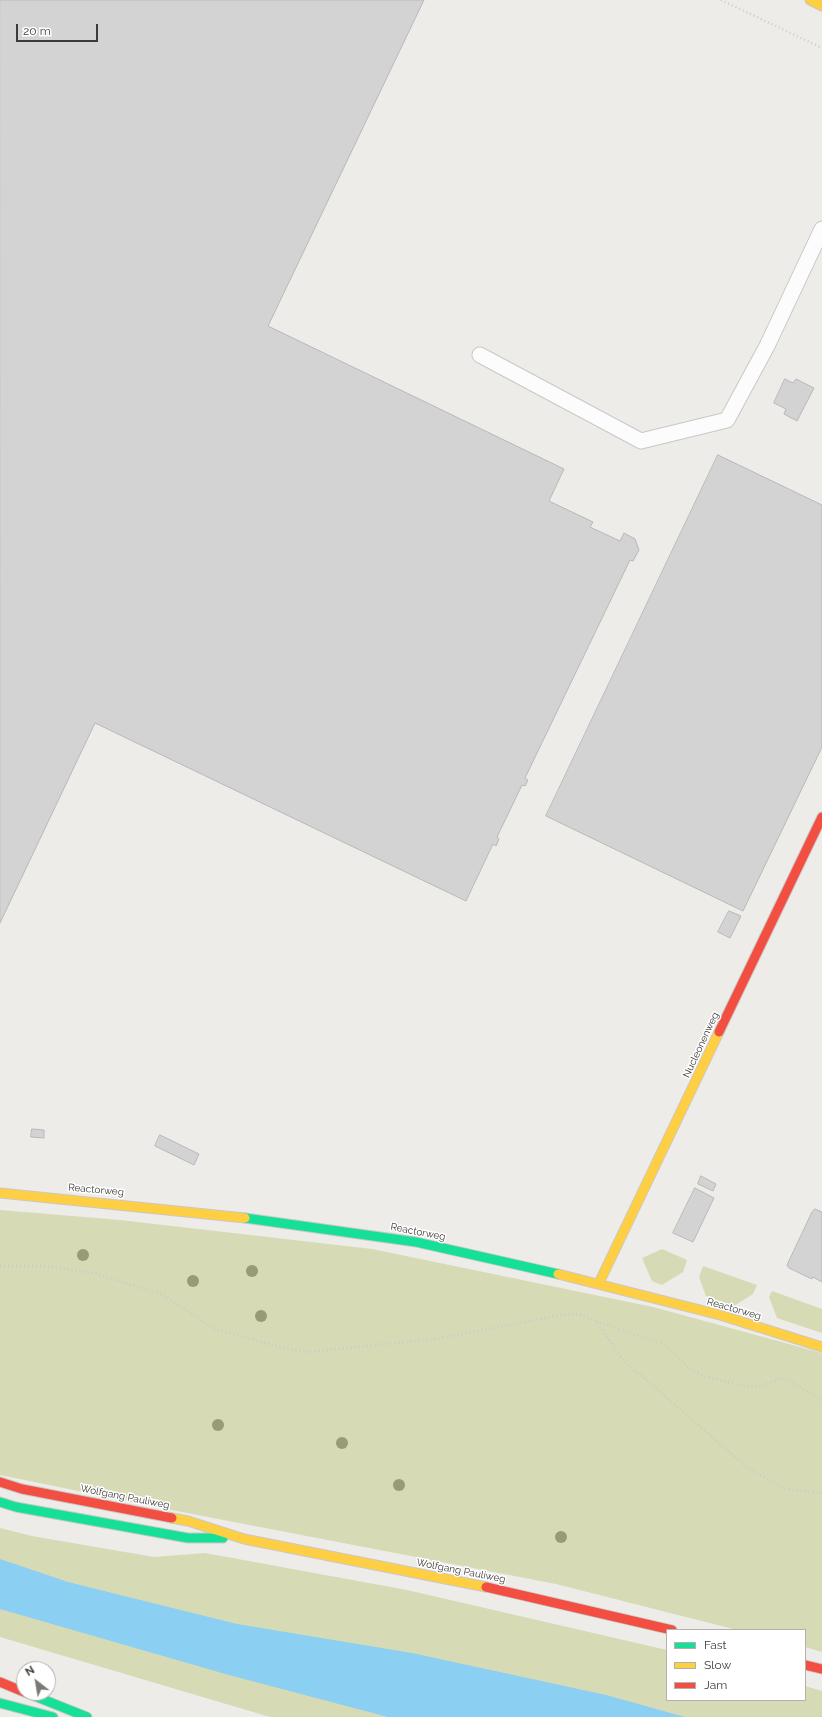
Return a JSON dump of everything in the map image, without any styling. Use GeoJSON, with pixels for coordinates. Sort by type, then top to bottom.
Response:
{"type":"FeatureCollection","features":[{"type":"Feature","properties":{"kind":"main road"},"geometry":{"type":"LineString","coordinates":[[810,0],[822,6]]}},
{"type":"Feature","properties":{"kind":"main road","name":"Nucleonenweg"},"geometry":{"type":"LineString","coordinates":[[599,1283],[822,817]]}},
{"type":"Feature","properties":{"kind":"main road","name":"Reactorweg"},"geometry":{"type":"LineString","coordinates":[[0,1193],[150,1206],[375,1235],[488,1257],[599,1283],[753,1325],[822,1347]]}},
{"type":"Feature","properties":{"kind":"main road","name":"Wolfgang Pauliweg"},"geometry":{"type":"LineString","coordinates":[[0,1482],[22,1489],[188,1521],[244,1539],[498,1589],[668,1629]]}},
{"type":"Feature","properties":{"kind":"main road","name":"Wolfgang Pauliweg"},"geometry":{"type":"LineString","coordinates":[[0,1502],[16,1507],[188,1538],[244,1539]]}},
{"type":"Feature","properties":{"kind":"main road"},"geometry":{"type":"LineString","coordinates":[[806,1665],[822,1670]]}},
{"type":"Feature","properties":{"kind":"main road"},"geometry":{"type":"LineString","coordinates":[[0,1682],[16,1689]]}},
{"type":"Feature","properties":{"kind":"main road"},"geometry":{"type":"LineString","coordinates":[[47,1701],[86,1717]]}},
{"type":"Feature","properties":{"kind":"main road"},"geometry":{"type":"LineString","coordinates":[[0,1703],[53,1717]]}},
{"type":"Feature","properties":{"kind":"lane"},"geometry":{"type":"LineString","coordinates":[[480,354],[641,442],[727,420],[767,346],[822,229]]}},
{"type":"Feature","properties":{"kind":"path"},"geometry":{"type":"LineString","coordinates":[[721,0],[822,48]]}},
{"type":"Feature","properties":{"kind":"path"},"geometry":{"type":"LineString","coordinates":[[0,1266],[43,1266],[94,1273],[163,1295],[215,1329],[279,1347],[307,1352],[436,1339],[560,1315],[579,1314],[662,1344],[675,1353],[688,1367],[706,1377],[750,1387],[760,1386],[784,1378],[822,1400]]}},
{"type":"Feature","properties":{"kind":"path"},"geometry":{"type":"LineString","coordinates":[[592,1319],[596,1321],[623,1360],[748,1468],[787,1489],[822,1493]]}},
{"type":"Feature","properties":{"kind":"green space"},"geometry":{"type":"Polygon","coordinates":[[[0,1210],[120,1220],[372,1249],[653,1307],[822,1353],[822,1652],[806,1647],[806,1629],[733,1629],[556,1584],[182,1512],[0,1475],[0,1210]]]}},
{"type":"Feature","properties":{"kind":"green space"},"geometry":{"type":"Polygon","coordinates":[[[662,1249],[687,1260],[683,1272],[662,1285],[652,1281],[642,1258],[662,1249]]]}},
{"type":"Feature","properties":{"kind":"green space"},"geometry":{"type":"Polygon","coordinates":[[[703,1266],[757,1285],[753,1294],[734,1306],[706,1296],[699,1277],[703,1266]]]}},
{"type":"Feature","properties":{"kind":"green space"},"geometry":{"type":"Polygon","coordinates":[[[772,1291],[822,1309],[822,1333],[777,1318],[769,1297],[772,1291]]]}},
{"type":"Feature","properties":{"kind":"green space"},"geometry":{"type":"Polygon","coordinates":[[[0,1528],[32,1536],[154,1557],[205,1553],[407,1590],[666,1650],[666,1701],[806,1701],[806,1686],[822,1691],[822,1717],[270,1717],[0,1637],[0,1528]]]}},
{"type":"Feature","properties":{"kind":"water"},"geometry":{"type":"Polygon","coordinates":[[[0,1559],[68,1582],[237,1624],[412,1653],[606,1695],[685,1717],[388,1717],[229,1675],[0,1609],[0,1559]]]}},
{"type":"Feature","properties":{"kind":"building"},"geometry":{"type":"Polygon","coordinates":[[[0,0],[424,0],[268,326],[564,469],[549,501],[593,522],[590,527],[620,541],[624,533],[635,539],[639,550],[633,561],[630,560],[525,778],[528,780],[525,786],[522,785],[497,837],[499,839],[496,846],[493,844],[466,901],[95,723],[0,923],[0,0]]]}},
{"type":"Feature","properties":{"kind":"building"},"geometry":{"type":"Polygon","coordinates":[[[785,379],[793,383],[796,379],[814,388],[797,421],[784,414],[786,409],[774,403],[785,379]]]}},
{"type":"Feature","properties":{"kind":"building"},"geometry":{"type":"Polygon","coordinates":[[[718,455],[822,505],[822,747],[743,911],[546,816],[718,455]]]}},
{"type":"Feature","properties":{"kind":"building"},"geometry":{"type":"Polygon","coordinates":[[[729,911],[741,916],[730,938],[718,932],[729,911]]]}},
{"type":"Feature","properties":{"kind":"building"},"geometry":{"type":"Polygon","coordinates":[[[32,1129],[44,1130],[44,1138],[31,1137],[32,1129]]]}},
{"type":"Feature","properties":{"kind":"building"},"geometry":{"type":"Polygon","coordinates":[[[160,1135],[199,1154],[194,1165],[155,1146],[160,1135]]]}},
{"type":"Feature","properties":{"kind":"building"},"geometry":{"type":"Polygon","coordinates":[[[701,1176],[716,1184],[713,1191],[698,1184],[701,1176]]]}},
{"type":"Feature","properties":{"kind":"building"},"geometry":{"type":"Polygon","coordinates":[[[695,1188],[714,1198],[693,1242],[673,1233],[695,1188]]]}},
{"type":"Feature","properties":{"kind":"building"},"geometry":{"type":"Polygon","coordinates":[[[815,1209],[822,1212],[822,1282],[789,1268],[787,1265],[812,1212],[815,1209]]]}},
{"type":"Feature","properties":{"kind":"traffic: fast"},"geometry":{"type":"LineString","coordinates":[[245,1218],[416,1242],[558,1274]]}},
{"type":"Feature","properties":{"kind":"traffic: fast"},"geometry":{"type":"LineString","coordinates":[[0,1502],[16,1507],[188,1538],[223,1538]]}},
{"type":"Feature","properties":{"kind":"traffic: fast"},"geometry":{"type":"LineString","coordinates":[[47,1701],[87,1717]]}},
{"type":"Feature","properties":{"kind":"traffic: fast"},"geometry":{"type":"LineString","coordinates":[[0,1703],[53,1717]]}},
{"type":"Feature","properties":{"kind":"traffic: slow"},"geometry":{"type":"LineString","coordinates":[[810,0],[822,6]]}},
{"type":"Feature","properties":{"kind":"traffic: slow"},"geometry":{"type":"LineString","coordinates":[[599,1283],[719,1032]]}},
{"type":"Feature","properties":{"kind":"traffic: slow"},"geometry":{"type":"LineString","coordinates":[[0,1193],[245,1218]]}},
{"type":"Feature","properties":{"kind":"traffic: slow"},"geometry":{"type":"LineString","coordinates":[[558,1274],[720,1315],[822,1347]]}},
{"type":"Feature","properties":{"kind":"traffic: slow"},"geometry":{"type":"LineString","coordinates":[[172,1518],[188,1521],[244,1539],[486,1587]]}},
{"type":"Feature","properties":{"kind":"traffic: jam"},"geometry":{"type":"LineString","coordinates":[[719,1032],[822,817]]}},
{"type":"Feature","properties":{"kind":"traffic: jam"},"geometry":{"type":"LineString","coordinates":[[0,1482],[22,1489],[172,1518]]}},
{"type":"Feature","properties":{"kind":"traffic: jam"},"geometry":{"type":"LineString","coordinates":[[486,1587],[668,1629]]}},
{"type":"Feature","properties":{"kind":"traffic: jam"},"geometry":{"type":"LineString","coordinates":[[806,1665],[822,1669]]}},
{"type":"Feature","properties":{"kind":"traffic: jam"},"geometry":{"type":"LineString","coordinates":[[0,1682],[16,1689]]}}]}
